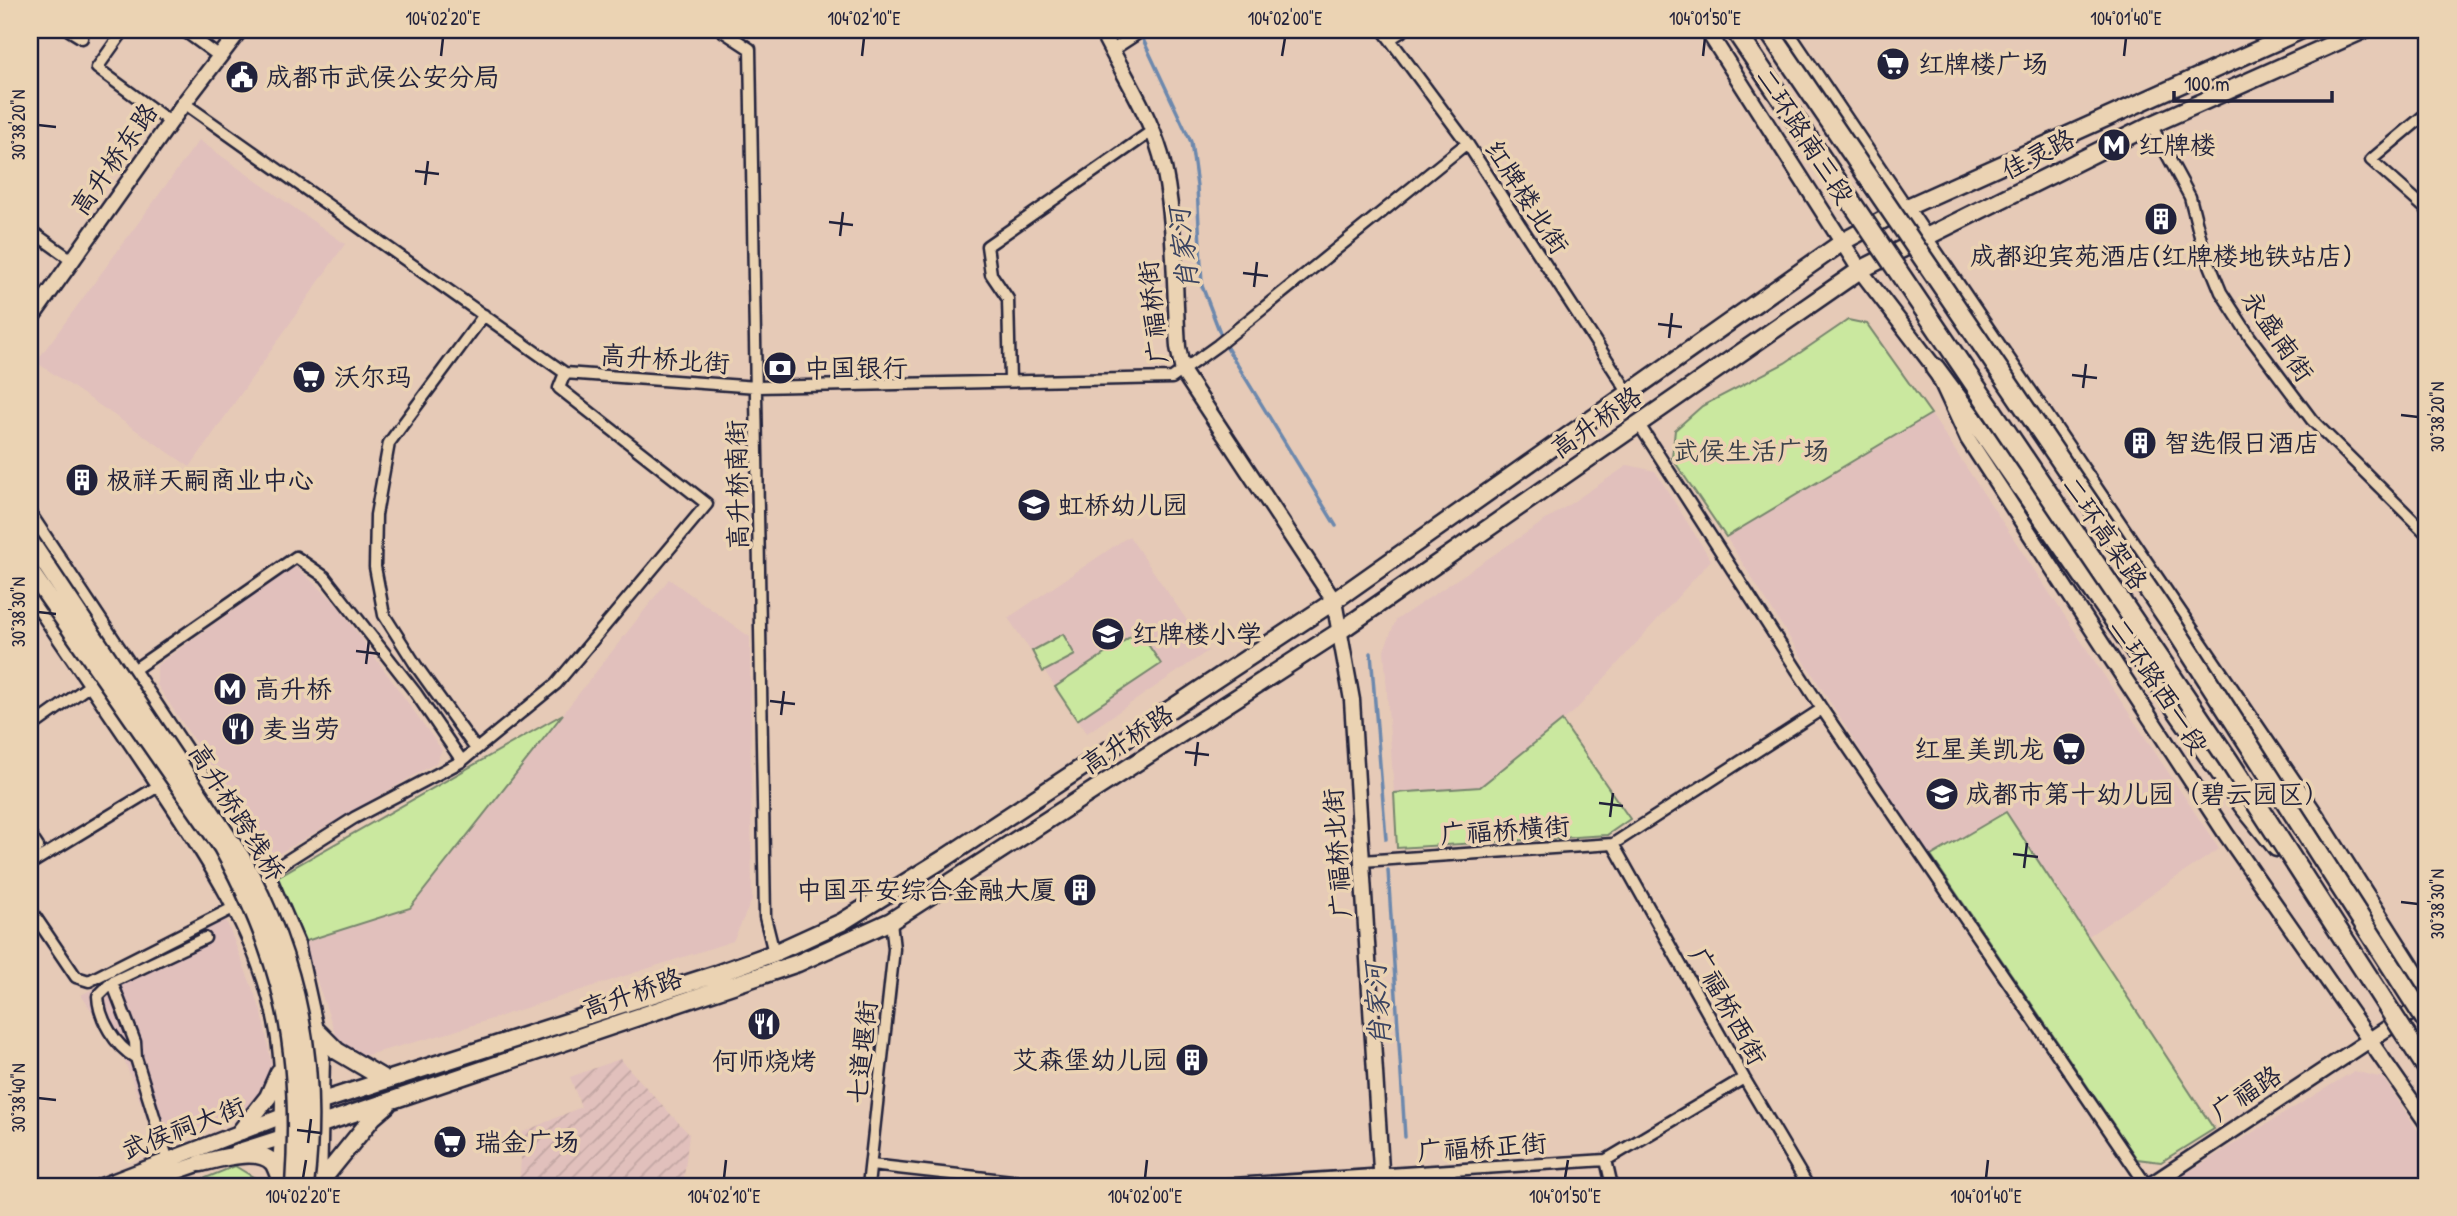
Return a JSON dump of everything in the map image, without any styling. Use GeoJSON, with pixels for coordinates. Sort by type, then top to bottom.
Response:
{"type":"FeatureCollection","features":[{"type":"Feature","properties":{"kind":"highway","name":"二环高架路"},"geometry":{"type":"LineString","coordinates":[[1735,30],[2323,904],[2427,1068]]}},
{"type":"Feature","properties":{"kind":"highway","name":"二环高架路"},"geometry":{"type":"LineString","coordinates":[[1768,30],[2173,626],[2427,1020]]}},
{"type":"Feature","properties":{"kind":"highway"},"geometry":{"type":"LineString","coordinates":[[1935,369],[1987,438],[2243,805],[2323,904]]}},
{"type":"Feature","properties":{"kind":"main road","name":"高升桥东路"},"geometry":{"type":"LineString","coordinates":[[30,320],[170,122],[240,30]]}},
{"type":"Feature","properties":{"kind":"main road","name":"广福桥街"},"geometry":{"type":"LineString","coordinates":[[1101,30],[1152,131],[1167,183],[1178,347],[1183,372],[1334,601]]}},
{"type":"Feature","properties":{"kind":"main road","name":"二环路南三段"},"geometry":{"type":"LineString","coordinates":[[1707,30],[1860,270]]}},
{"type":"Feature","properties":{"kind":"main road","name":"二环路南三段"},"geometry":{"type":"LineString","coordinates":[[1785,30],[1905,208]]}},
{"type":"Feature","properties":{"kind":"main road","name":"佳灵路"},"geometry":{"type":"LineString","coordinates":[[1905,208],[2281,34],[2302,30]]}},
{"type":"Feature","properties":{"kind":"main road","name":"佳灵路"},"geometry":{"type":"LineString","coordinates":[[1925,237],[2151,125],[2364,30]]}},
{"type":"Feature","properties":{"kind":"main road","name":"高升桥路"},"geometry":{"type":"LineString","coordinates":[[283,1116],[774,953],[842,922],[945,858],[1334,601],[1843,242],[1905,208]]}},
{"type":"Feature","properties":{"kind":"main road"},"geometry":{"type":"LineString","coordinates":[[1905,208],[2308,804],[2427,990]]}},
{"type":"Feature","properties":{"kind":"main road","name":"高升桥路"},"geometry":{"type":"LineString","coordinates":[[283,1137],[798,963],[891,921],[1340,631],[1860,270],[1925,237]]}},
{"type":"Feature","properties":{"kind":"main road","name":"二环路西一段"},"geometry":{"type":"LineString","coordinates":[[1860,270],[1935,369],[1976,451],[2226,834],[2427,1123]]}},
{"type":"Feature","properties":{"kind":"main road"},"geometry":{"type":"LineString","coordinates":[[30,518],[266,874],[296,944],[321,1057],[321,1125],[314,1186]]}},
{"type":"Feature","properties":{"kind":"main road","name":"高升桥跨线桥"},"geometry":{"type":"LineString","coordinates":[[30,541],[219,823],[259,888],[287,961],[300,1009],[314,1186]]}},
{"type":"Feature","properties":{"kind":"main road","name":"高升桥跨线桥"},"geometry":{"type":"LineString","coordinates":[[30,571],[222,847],[248,894],[282,989],[296,1064],[298,1127],[284,1184]]}},
{"type":"Feature","properties":{"kind":"main road"},"geometry":{"type":"LineString","coordinates":[[30,592],[218,873],[235,906],[275,1010],[281,1063],[284,1184]]}},
{"type":"Feature","properties":{"kind":"main road","name":"广福桥北街"},"geometry":{"type":"LineString","coordinates":[[1334,601],[1352,700],[1382,1181]]}},
{"type":"Feature","properties":{"kind":"main road"},"geometry":{"type":"LineString","coordinates":[[2370,1040],[2427,1002]]}},
{"type":"Feature","properties":{"kind":"main road"},"geometry":{"type":"LineString","coordinates":[[2370,1040],[2427,1020]]}},
{"type":"Feature","properties":{"kind":"main road"},"geometry":{"type":"LineString","coordinates":[[317,1031],[337,1051],[386,1080]]}},
{"type":"Feature","properties":{"kind":"main road","name":"广福路"},"geometry":{"type":"LineString","coordinates":[[2148,1186],[2370,1040]]}},
{"type":"Feature","properties":{"kind":"main road"},"geometry":{"type":"LineString","coordinates":[[240,1131],[268,1097],[281,1063]]}},
{"type":"Feature","properties":{"kind":"main road"},"geometry":{"type":"LineString","coordinates":[[314,1186],[373,1117],[396,1099]]}},
{"type":"Feature","properties":{"kind":"main road","name":"武侯祠大街"},"geometry":{"type":"LineString","coordinates":[[101,1186],[283,1116]]}},
{"type":"Feature","properties":{"kind":"main road","name":"武侯祠大街"},"geometry":{"type":"LineString","coordinates":[[135,1186],[283,1137]]}},
{"type":"Feature","properties":{"kind":"main road"},"geometry":{"type":"LineString","coordinates":[[201,1163],[233,1156],[266,1158],[273,1163],[284,1184]]}},
{"type":"Feature","properties":{"kind":"street"},"geometry":{"type":"LineString","coordinates":[[69,30],[82,38]]}},
{"type":"Feature","properties":{"kind":"street"},"geometry":{"type":"LineString","coordinates":[[124,30],[97,68],[170,122]]}},
{"type":"Feature","properties":{"kind":"street"},"geometry":{"type":"LineString","coordinates":[[183,30],[219,57]]}},
{"type":"Feature","properties":{"kind":"street","name":"高升桥南街"},"geometry":{"type":"LineString","coordinates":[[721,30],[750,49],[765,917],[774,953]]}},
{"type":"Feature","properties":{"kind":"street","name":"红牌楼北街"},"geometry":{"type":"LineString","coordinates":[[1383,30],[1467,143],[1628,392]]}},
{"type":"Feature","properties":{"kind":"street"},"geometry":{"type":"LineString","coordinates":[[1390,39],[1404,30]]}},
{"type":"Feature","properties":{"kind":"street"},"geometry":{"type":"LineString","coordinates":[[1111,51],[1138,33]]}},
{"type":"Feature","properties":{"kind":"street","name":"高升桥北街"},"geometry":{"type":"LineString","coordinates":[[184,103],[565,373],[757,387],[1172,378],[1218,345],[1467,143]]}},
{"type":"Feature","properties":{"kind":"street"},"geometry":{"type":"LineString","coordinates":[[2427,113],[2371,160],[2427,210]]}},
{"type":"Feature","properties":{"kind":"street","name":"永盛南街"},"geometry":{"type":"LineString","coordinates":[[2151,125],[2190,197],[2203,248],[2221,292],[2250,337],[2312,420],[2427,534]]}},
{"type":"Feature","properties":{"kind":"street"},"geometry":{"type":"LineString","coordinates":[[1010,381],[1008,299],[991,274],[987,246],[1152,131]]}},
{"type":"Feature","properties":{"kind":"street"},"geometry":{"type":"LineString","coordinates":[[30,230],[72,260]]}},
{"type":"Feature","properties":{"kind":"street"},"geometry":{"type":"LineString","coordinates":[[477,749],[417,667],[384,615],[375,567],[376,515],[389,443],[484,315]]}},
{"type":"Feature","properties":{"kind":"street"},"geometry":{"type":"LineString","coordinates":[[266,874],[354,818],[462,761],[556,684],[707,504],[559,388],[565,373]]}},
{"type":"Feature","properties":{"kind":"street"},"geometry":{"type":"LineString","coordinates":[[1638,423],[1822,709],[2148,1186]]}},
{"type":"Feature","properties":{"kind":"street"},"geometry":{"type":"LineString","coordinates":[[132,671],[296,557],[325,577],[415,692],[462,761]]}},
{"type":"Feature","properties":{"kind":"street"},"geometry":{"type":"LineString","coordinates":[[30,728],[93,683]]}},
{"type":"Feature","properties":{"kind":"street","name":"广福桥横街"},"geometry":{"type":"LineString","coordinates":[[1362,861],[1613,844],[1822,709]]}},
{"type":"Feature","properties":{"kind":"street"},"geometry":{"type":"LineString","coordinates":[[30,864],[160,785]]}},
{"type":"Feature","properties":{"kind":"street"},"geometry":{"type":"LineString","coordinates":[[30,835],[38,847],[30,853]]}},
{"type":"Feature","properties":{"kind":"street","name":"广福桥西街"},"geometry":{"type":"LineString","coordinates":[[1613,844],[1744,1078],[1808,1186]]}},
{"type":"Feature","properties":{"kind":"street"},"geometry":{"type":"LineString","coordinates":[[30,909],[76,977],[89,981],[235,906]]}},
{"type":"Feature","properties":{"kind":"street","name":"七道堰街"},"geometry":{"type":"LineString","coordinates":[[868,1186],[894,948],[891,921]]}},
{"type":"Feature","properties":{"kind":"street"},"geometry":{"type":"LineString","coordinates":[[136,1058],[125,1052],[99,1013],[98,996],[112,982],[205,938]]}},
{"type":"Feature","properties":{"kind":"street"},"geometry":{"type":"LineString","coordinates":[[112,982],[135,1042],[136,1058],[167,1161]]}},
{"type":"Feature","properties":{"kind":"street","name":"广福桥正街"},"geometry":{"type":"LineString","coordinates":[[1202,1186],[1382,1181],[1606,1160],[1744,1078]]}},
{"type":"Feature","properties":{"kind":"street"},"geometry":{"type":"LineString","coordinates":[[1606,1160],[1612,1186]]}},
{"type":"Feature","properties":{"kind":"street"},"geometry":{"type":"LineString","coordinates":[[871,1165],[1058,1186]]}},
{"type":"Feature","properties":{"kind":"shaded area"},"geometry":{"type":"Polygon","coordinates":[[[199,140],[345,244],[190,467],[36,362],[199,140]]]}},
{"type":"Feature","properties":{"kind":"shaded area"},"geometry":{"type":"Polygon","coordinates":[[[1931,414],[2219,849],[2087,937],[2006,812],[1931,856],[1876,775],[1726,537],[1931,414]]]}},
{"type":"Feature","properties":{"kind":"shaded area"},"geometry":{"type":"Polygon","coordinates":[[[1628,465],[1655,471],[1711,560],[1575,711],[1480,787],[1394,793],[1384,650],[1396,620],[1628,465]]]}},
{"type":"Feature","properties":{"kind":"shaded area","name":"红牌楼小学"},"geometry":{"type":"Polygon","coordinates":[[[1129,536],[1208,651],[1087,733],[1008,618],[1129,536]]]}},
{"type":"Feature","properties":{"kind":"shaded area"},"geometry":{"type":"Polygon","coordinates":[[[295,566],[335,602],[442,750],[436,763],[278,854],[267,850],[157,685],[157,665],[295,566]]]}},
{"type":"Feature","properties":{"kind":"shaded area"},"geometry":{"type":"Polygon","coordinates":[[[669,579],[750,637],[752,900],[733,941],[445,1034],[363,1056],[338,1041],[303,942],[410,908],[669,579]]]}},
{"type":"Feature","properties":{"kind":"shaded area"},"geometry":{"type":"Polygon","coordinates":[[[226,920],[262,1013],[273,1073],[253,1110],[156,1142],[123,1057],[81,995],[226,920]]]}},
{"type":"Feature","properties":{"kind":"shaded area"},"geometry":{"type":"Polygon","coordinates":[[[620,1059],[689,1134],[683,1186],[519,1186],[523,1132],[581,1107],[570,1077],[620,1059]]]}},
{"type":"Feature","properties":{"kind":"shaded area"},"geometry":{"type":"Polygon","coordinates":[[[2354,1071],[2383,1078],[2427,1144],[2427,1186],[2172,1186],[2173,1181],[2354,1071]]]}},
{"type":"Feature","properties":{"kind":"green space","name":"武侯生活广场"},"geometry":{"type":"Polygon","coordinates":[[[1848,320],[1867,324],[1931,414],[1726,537],[1672,458],[1675,430],[1702,406],[1785,363],[1848,320]]]}},
{"type":"Feature","properties":{"kind":"green space"},"geometry":{"type":"Polygon","coordinates":[[[1139,631],[1161,664],[1077,720],[1055,687],[1139,631]]]}},
{"type":"Feature","properties":{"kind":"green space"},"geometry":{"type":"Polygon","coordinates":[[[1063,634],[1075,655],[1043,672],[1032,651],[1063,634]]]}},
{"type":"Feature","properties":{"kind":"green space"},"geometry":{"type":"Polygon","coordinates":[[[563,714],[410,908],[303,942],[277,877],[563,714]]]}},
{"type":"Feature","properties":{"kind":"green space"},"geometry":{"type":"Polygon","coordinates":[[[1562,721],[1630,819],[1607,835],[1397,848],[1394,793],[1480,787],[1562,721]]]}},
{"type":"Feature","properties":{"kind":"green space"},"geometry":{"type":"Polygon","coordinates":[[[2006,812],[2214,1129],[2161,1162],[2137,1159],[1931,856],[2006,812]]]}},
{"type":"Feature","properties":{"kind":"green space"},"geometry":{"type":"Polygon","coordinates":[[[235,1166],[268,1186],[186,1186],[235,1166]]]}},
{"type":"Feature","properties":{"kind":"waterway","name":"肖家河"},"geometry":{"type":"LineString","coordinates":[[1140,33],[1191,142],[1197,186],[1202,286],[1224,343],[1336,526]]}},
{"type":"Feature","properties":{"kind":"waterway","name":"肖家河"},"geometry":{"type":"LineString","coordinates":[[1371,653],[1386,839]]}},
{"type":"Feature","properties":{"kind":"waterway","name":"肖家河"},"geometry":{"type":"LineString","coordinates":[[1388,870],[1405,1137]]}},
{"type":"Feature","properties":{"kind":"place","name":"红牌楼广场"},"geometry":{"type":"Point","coordinates":[1893,64]}},
{"type":"Feature","properties":{"kind":"place","name":"成都市武侯公安分局"},"geometry":{"type":"Point","coordinates":[242,77]}},
{"type":"Feature","properties":{"kind":"place","name":"红牌楼"},"geometry":{"type":"Point","coordinates":[2114,145]}},
{"type":"Feature","properties":{"kind":"place","name":"成都迎宾苑酒店(红牌楼地铁站店)"},"geometry":{"type":"Point","coordinates":[2161,219]}},
{"type":"Feature","properties":{"kind":"place","name":"中国银行"},"geometry":{"type":"Point","coordinates":[780,368]}},
{"type":"Feature","properties":{"kind":"place","name":"沃尔玛"},"geometry":{"type":"Point","coordinates":[309,377]}},
{"type":"Feature","properties":{"kind":"place","name":"智选假日酒店"},"geometry":{"type":"Point","coordinates":[2140,443]}},
{"type":"Feature","properties":{"kind":"place","name":"极祥天嗣商业中心"},"geometry":{"type":"Point","coordinates":[82,480]}},
{"type":"Feature","properties":{"kind":"place","name":"虹桥幼儿园"},"geometry":{"type":"Point","coordinates":[1034,505]}},
{"type":"Feature","properties":{"kind":"place","name":"红牌楼小学"},"geometry":{"type":"Point","coordinates":[1108,634]}},
{"type":"Feature","properties":{"kind":"place","name":"高升桥"},"geometry":{"type":"Point","coordinates":[230,689]}},
{"type":"Feature","properties":{"kind":"place","name":"麦当劳"},"geometry":{"type":"Point","coordinates":[238,729]}},
{"type":"Feature","properties":{"kind":"place","name":"红星美凯龙"},"geometry":{"type":"Point","coordinates":[2069,749]}},
{"type":"Feature","properties":{"kind":"place","name":"成都市第十幼儿园（碧云园区）"},"geometry":{"type":"Point","coordinates":[1942,794]}},
{"type":"Feature","properties":{"kind":"place","name":"中国平安综合金融大厦"},"geometry":{"type":"Point","coordinates":[1080,890]}},
{"type":"Feature","properties":{"kind":"place","name":"何师烧烤"},"geometry":{"type":"Point","coordinates":[764,1024]}},
{"type":"Feature","properties":{"kind":"place","name":"艾森堡幼儿园"},"geometry":{"type":"Point","coordinates":[1192,1060]}},
{"type":"Feature","properties":{"kind":"place","name":"瑞金广场"},"geometry":{"type":"Point","coordinates":[450,1142]}}]}
